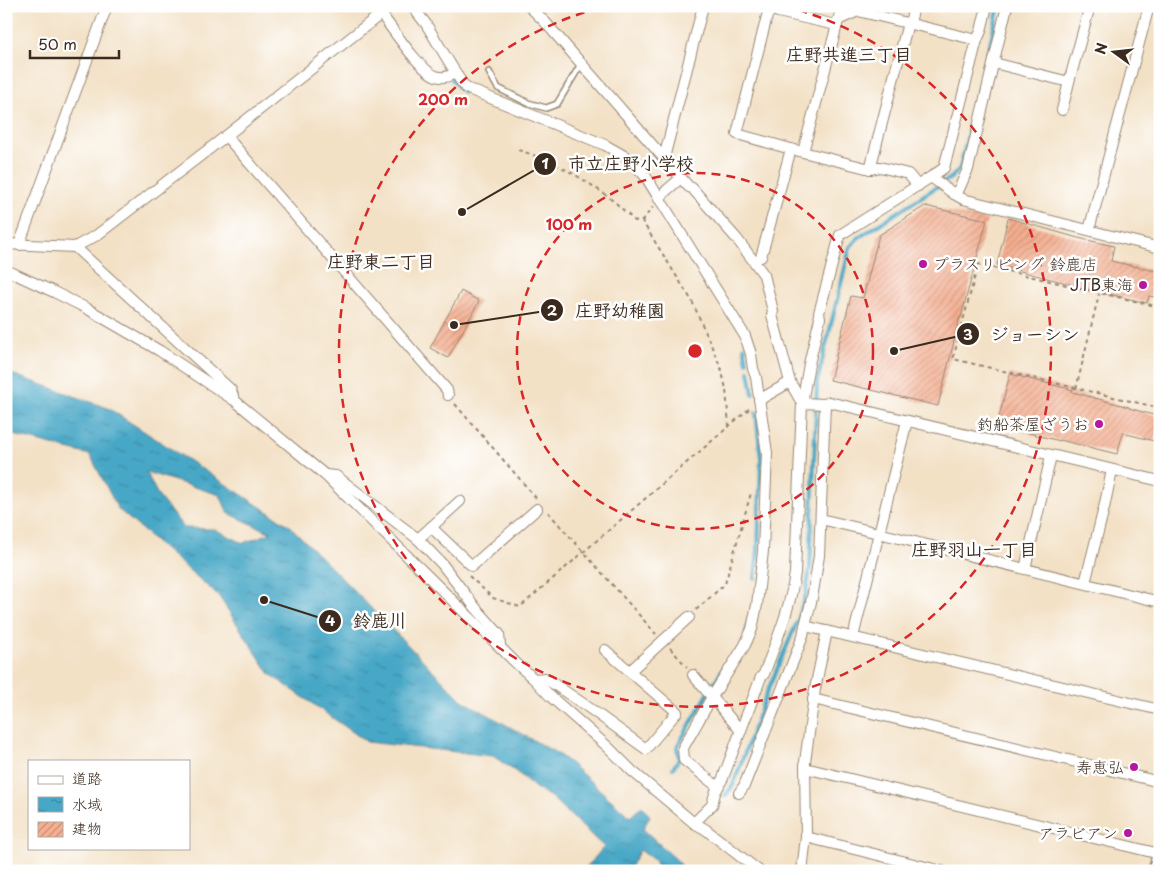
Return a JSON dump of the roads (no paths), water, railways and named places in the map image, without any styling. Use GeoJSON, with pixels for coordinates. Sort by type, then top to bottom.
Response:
{"type":"FeatureCollection","features":[{"type":"Feature","properties":{"kind":"main road"},"geometry":{"type":"LineString","coordinates":[[1156,871],[1160,855]]}},
{"type":"Feature","properties":{"kind":"street"},"geometry":{"type":"LineString","coordinates":[[19,245],[107,6]]}},
{"type":"Feature","properties":{"kind":"street"},"geometry":{"type":"LineString","coordinates":[[6,244],[74,247],[97,235],[391,6]]}},
{"type":"Feature","properties":{"kind":"street"},"geometry":{"type":"LineString","coordinates":[[412,6],[426,24],[466,88],[605,145],[628,158],[638,167],[745,336],[752,354],[755,404],[767,453],[763,551],[757,605],[752,629],[745,645],[683,748],[684,760],[718,787]]}},
{"type":"Feature","properties":{"kind":"street"},"geometry":{"type":"LineString","coordinates":[[529,6],[737,239],[764,275],[773,311],[772,315],[790,382],[804,403]]}},
{"type":"Feature","properties":{"kind":"street"},"geometry":{"type":"LineString","coordinates":[[664,158],[703,6]]}},
{"type":"Feature","properties":{"kind":"street"},"geometry":{"type":"LineString","coordinates":[[803,152],[842,6]]}},
{"type":"Feature","properties":{"kind":"street"},"geometry":{"type":"LineString","coordinates":[[870,169],[914,6]]}},
{"type":"Feature","properties":{"kind":"street"},"geometry":{"type":"LineString","coordinates":[[1062,110],[1090,6]]}},
{"type":"Feature","properties":{"kind":"street"},"geometry":{"type":"LineString","coordinates":[[1089,230],[1149,6]]}},
{"type":"Feature","properties":{"kind":"street"},"geometry":{"type":"LineString","coordinates":[[918,186],[908,174],[880,167],[870,169],[736,134],[767,16],[773,7],[778,12],[837,22],[858,11],[977,40]]}},
{"type":"Feature","properties":{"kind":"street"},"geometry":{"type":"LineString","coordinates":[[694,823],[712,805],[715,792],[723,778],[761,677],[764,674],[784,623],[793,586],[804,403],[809,364],[820,318],[819,313],[840,235],[944,168],[977,40],[988,10],[1005,13],[968,169],[954,194]]}},
{"type":"Feature","properties":{"kind":"street"},"geometry":{"type":"LineString","coordinates":[[381,14],[427,72],[438,77],[456,74]]}},
{"type":"Feature","properties":{"kind":"street"},"geometry":{"type":"LineString","coordinates":[[994,63],[1069,82]]}},
{"type":"Feature","properties":{"kind":"street"},"geometry":{"type":"LineString","coordinates":[[226,136],[447,390],[448,395]]}},
{"type":"Feature","properties":{"kind":"street"},"geometry":{"type":"LineString","coordinates":[[761,257],[790,149]]}},
{"type":"Feature","properties":{"kind":"street"},"geometry":{"type":"LineString","coordinates":[[931,177],[963,199],[1160,248]]}},
{"type":"Feature","properties":{"kind":"street"},"geometry":{"type":"LineString","coordinates":[[659,199],[681,178]]}},
{"type":"Feature","properties":{"kind":"street"},"geometry":{"type":"LineString","coordinates":[[74,247],[231,390],[234,400]]}},
{"type":"Feature","properties":{"kind":"street"},"geometry":{"type":"LineString","coordinates":[[6,270],[86,308],[160,351],[234,400],[325,475],[550,696],[608,747],[632,771],[694,823],[705,829],[759,871]]}},
{"type":"Feature","properties":{"kind":"street"},"geometry":{"type":"LineString","coordinates":[[755,404],[790,382]]}},
{"type":"Feature","properties":{"kind":"street"},"geometry":{"type":"LineString","coordinates":[[804,403],[825,404],[829,402],[1160,481]]}},
{"type":"Feature","properties":{"kind":"street"},"geometry":{"type":"LineString","coordinates":[[739,793],[744,786],[806,626],[818,570],[825,404]]}},
{"type":"Feature","properties":{"kind":"street"},"geometry":{"type":"LineString","coordinates":[[854,637],[907,421]]}},
{"type":"Feature","properties":{"kind":"street"},"geometry":{"type":"LineString","coordinates":[[1025,569],[1052,456]]}},
{"type":"Feature","properties":{"kind":"street"},"geometry":{"type":"LineString","coordinates":[[1084,583],[1112,470]]}},
{"type":"Feature","properties":{"kind":"street"},"geometry":{"type":"LineString","coordinates":[[325,475],[336,476],[418,539],[442,564],[475,607],[499,634],[500,646]]}},
{"type":"Feature","properties":{"kind":"street"},"geometry":{"type":"LineString","coordinates":[[418,539],[460,501]]}},
{"type":"Feature","properties":{"kind":"street"},"geometry":{"type":"LineString","coordinates":[[431,528],[472,566],[540,506]]}},
{"type":"Feature","properties":{"kind":"street"},"geometry":{"type":"LineString","coordinates":[[821,519],[1160,602]]}},
{"type":"Feature","properties":{"kind":"street"},"geometry":{"type":"LineString","coordinates":[[630,671],[689,617]]}},
{"type":"Feature","properties":{"kind":"street"},"geometry":{"type":"LineString","coordinates":[[806,626],[1160,710]]}},
{"type":"Feature","properties":{"kind":"street"},"geometry":{"type":"LineString","coordinates":[[802,871],[806,837],[805,762],[814,699],[827,631]]}},
{"type":"Feature","properties":{"kind":"street"},"geometry":{"type":"LineString","coordinates":[[534,679],[544,678],[646,749],[677,712],[605,650]]}},
{"type":"Feature","properties":{"kind":"street"},"geometry":{"type":"LineString","coordinates":[[693,675],[741,731]]}},
{"type":"Feature","properties":{"kind":"street"},"geometry":{"type":"LineString","coordinates":[[814,699],[1160,782]]}},
{"type":"Feature","properties":{"kind":"street"},"geometry":{"type":"LineString","coordinates":[[806,768],[1160,855]]}},
{"type":"Feature","properties":{"kind":"street"},"geometry":{"type":"LineString","coordinates":[[806,837],[942,871]]}},
{"type":"Feature","properties":{"kind":"lane"},"geometry":{"type":"LineString","coordinates":[[489,72],[498,88],[528,103],[546,108],[557,104],[581,64]]}},
{"type":"Feature","properties":{"kind":"water"},"geometry":{"type":"Polygon","coordinates":[[[6,372],[108,408],[290,526],[462,700],[558,754],[630,817],[642,806],[650,816],[643,829],[680,863],[683,871],[659,871],[654,860],[640,850],[628,871],[583,871],[604,847],[551,797],[537,789],[493,756],[367,742],[270,674],[218,595],[118,509],[90,455],[6,433],[6,372]],[[146,472],[159,497],[184,528],[214,529],[243,543],[271,533],[228,513],[220,495],[146,472]]]}},
{"type":"Feature","properties":{"kind":"waterway"},"geometry":{"type":"LineString","coordinates":[[725,796],[733,785],[767,692],[798,620],[806,593],[810,568],[817,382],[850,247],[858,238],[952,177],[960,168],[999,6]]}},
{"type":"Feature","properties":{"kind":"waterway"},"geometry":{"type":"LineString","coordinates":[[439,54],[453,81],[463,92]]}},
{"type":"Feature","properties":{"kind":"waterway"},"geometry":{"type":"LineString","coordinates":[[638,174],[653,198]]}},
{"type":"Feature","properties":{"kind":"waterway"},"geometry":{"type":"LineString","coordinates":[[744,347],[747,362]]}},
{"type":"Feature","properties":{"kind":"waterway"},"geometry":{"type":"LineString","coordinates":[[749,371],[753,394]]}},
{"type":"Feature","properties":{"kind":"waterway"},"geometry":{"type":"LineString","coordinates":[[755,578],[758,550],[761,459],[756,413]]}},
{"type":"Feature","properties":{"kind":"waterway"},"geometry":{"type":"LineString","coordinates":[[746,632],[750,617]]}},
{"type":"Feature","properties":{"kind":"waterway"},"geometry":{"type":"LineString","coordinates":[[673,768],[679,759],[677,747],[731,657]]}},
{"type":"Feature","properties":{"kind":"place","name":"市立庄野小学校"},"geometry":{"type":"Point","coordinates":[462,212]}},
{"type":"Feature","properties":{"kind":"place","name":"プラスリビング 鈴鹿店"},"geometry":{"type":"Point","coordinates":[923,264]}},
{"type":"Feature","properties":{"kind":"place","name":"JTB東海"},"geometry":{"type":"Point","coordinates":[1143,285]}},
{"type":"Feature","properties":{"kind":"place","name":"庄野幼稚園"},"geometry":{"type":"Point","coordinates":[454,325]}},
{"type":"Feature","properties":{"kind":"place","name":"ジョーシン"},"geometry":{"type":"Point","coordinates":[894,351]}},
{"type":"Feature","properties":{"kind":"place","name":"釣船茶屋ざうお"},"geometry":{"type":"Point","coordinates":[1099,424]}},
{"type":"Feature","properties":{"kind":"place","name":"鈴鹿川"},"geometry":{"type":"Point","coordinates":[264,600]}},
{"type":"Feature","properties":{"kind":"place","name":"寿恵弘"},"geometry":{"type":"Point","coordinates":[1134,767]}},
{"type":"Feature","properties":{"kind":"place","name":"アラビアン"},"geometry":{"type":"Point","coordinates":[1128,833]}},
{"type":"Feature","properties":{"kind":"district","name":"庄野共進三丁目"},"geometry":{"type":"Point","coordinates":[849,55]}},
{"type":"Feature","properties":{"kind":"district","name":"庄野東二丁目"},"geometry":{"type":"Point","coordinates":[381,262]}},
{"type":"Feature","properties":{"kind":"district","name":"庄野羽山一丁目"},"geometry":{"type":"Point","coordinates":[974,550]}}]}
